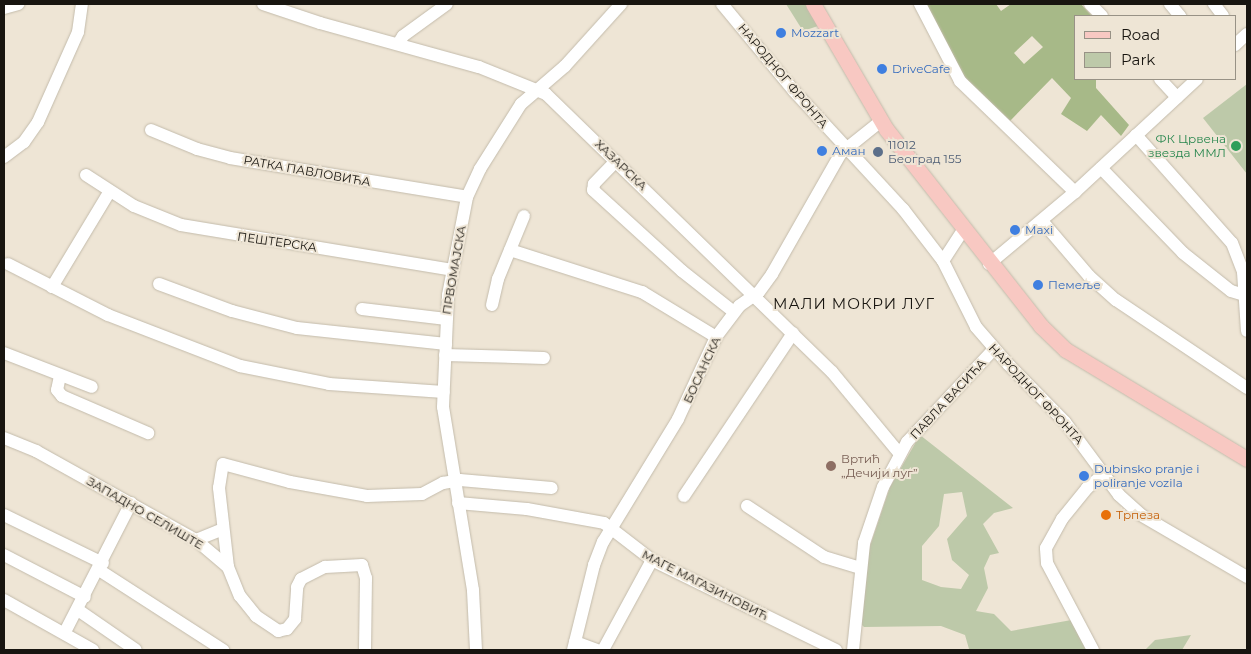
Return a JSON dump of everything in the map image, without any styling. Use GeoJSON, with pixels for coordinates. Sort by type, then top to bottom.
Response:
{"type":"FeatureCollection","features":[{"type":"Feature","properties":{"kind":"main road"},"geometry":{"type":"LineString","coordinates":[[813,4],[881,121],[963,230],[1034,319],[1061,345],[1247,459]]}},
{"type":"Feature","properties":{"kind":"street"},"geometry":{"type":"LineString","coordinates":[[4,8],[18,4]]}},
{"type":"Feature","properties":{"kind":"street"},"geometry":{"type":"LineString","coordinates":[[4,168],[8,156],[38,122],[78,32],[82,4]]}},
{"type":"Feature","properties":{"kind":"street","name":"ХАЗАРСКА"},"geometry":{"type":"LineString","coordinates":[[263,4],[320,24],[479,67],[538,89],[548,96],[753,296],[794,333],[832,372],[899,453]]}},
{"type":"Feature","properties":{"kind":"street"},"geometry":{"type":"LineString","coordinates":[[398,44],[403,36],[447,4]]}},
{"type":"Feature","properties":{"kind":"street","name":"ПРВОМАЈСКА"},"geometry":{"type":"LineString","coordinates":[[476,650],[473,590],[443,419],[446,319],[452,270],[467,197],[505,127],[538,89],[565,66],[621,4]]}},
{"type":"Feature","properties":{"kind":"street","name":"НАРОДНОГ ФРОНТА"},"geometry":{"type":"LineString","coordinates":[[722,4],[794,91],[903,209],[943,261],[966,312],[994,349],[1065,422],[1103,475],[1141,515],[1247,577]]}},
{"type":"Feature","properties":{"kind":"street"},"geometry":{"type":"LineString","coordinates":[[920,4],[960,81],[1076,192]]}},
{"type":"Feature","properties":{"kind":"street"},"geometry":{"type":"LineString","coordinates":[[1090,4],[1101,15]]}},
{"type":"Feature","properties":{"kind":"street"},"geometry":{"type":"LineString","coordinates":[[1170,4],[1179,15]]}},
{"type":"Feature","properties":{"kind":"street"},"geometry":{"type":"LineString","coordinates":[[1214,4],[1222,15]]}},
{"type":"Feature","properties":{"kind":"street"},"geometry":{"type":"LineString","coordinates":[[1161,80],[1177,97]]}},
{"type":"Feature","properties":{"kind":"street"},"geometry":{"type":"LineString","coordinates":[[990,264],[1076,192],[1196,80]]}},
{"type":"Feature","properties":{"kind":"street","name":"БОСАНСКА"},"geometry":{"type":"LineString","coordinates":[[574,646],[594,565],[611,528],[678,419],[716,336],[734,312],[753,296],[772,274],[846,148],[881,121]]}},
{"type":"Feature","properties":{"kind":"street","name":"РАТКА ПАВЛОВИЋА"},"geometry":{"type":"LineString","coordinates":[[151,130],[198,149],[230,158],[467,197]]}},
{"type":"Feature","properties":{"kind":"street"},"geometry":{"type":"LineString","coordinates":[[1136,135],[1226,233],[1242,264],[1247,331]]}},
{"type":"Feature","properties":{"kind":"street"},"geometry":{"type":"LineString","coordinates":[[616,161],[594,184],[593,190],[682,271],[734,312]]}},
{"type":"Feature","properties":{"kind":"street"},"geometry":{"type":"LineString","coordinates":[[1101,168],[1183,253],[1231,291],[1244,295]]}},
{"type":"Feature","properties":{"kind":"street","name":"ПЕШТЕРСКА"},"geometry":{"type":"LineString","coordinates":[[86,175],[134,206],[181,225],[452,270]]}},
{"type":"Feature","properties":{"kind":"street"},"geometry":{"type":"LineString","coordinates":[[52,287],[110,190]]}},
{"type":"Feature","properties":{"kind":"street"},"geometry":{"type":"LineString","coordinates":[[492,305],[510,250],[524,216]]}},
{"type":"Feature","properties":{"kind":"street"},"geometry":{"type":"LineString","coordinates":[[1042,221],[1088,276],[1116,300],[1247,388]]}},
{"type":"Feature","properties":{"kind":"street"},"geometry":{"type":"LineString","coordinates":[[943,261],[963,230]]}},
{"type":"Feature","properties":{"kind":"street"},"geometry":{"type":"LineString","coordinates":[[510,250],[642,292],[716,336]]}},
{"type":"Feature","properties":{"kind":"street"},"geometry":{"type":"LineString","coordinates":[[8,264],[52,287],[161,337],[262,372],[372,389],[444,392]]}},
{"type":"Feature","properties":{"kind":"street"},"geometry":{"type":"LineString","coordinates":[[159,284],[232,311],[297,328],[445,349],[544,358]]}},
{"type":"Feature","properties":{"kind":"street"},"geometry":{"type":"LineString","coordinates":[[362,309],[446,319]]}},
{"type":"Feature","properties":{"kind":"street"},"geometry":{"type":"LineString","coordinates":[[684,496],[794,333]]}},
{"type":"Feature","properties":{"kind":"street","name":"ПАВЛА ВАСИЋА"},"geometry":{"type":"LineString","coordinates":[[853,650],[860,568],[871,516],[899,453],[932,412],[994,349]]}},
{"type":"Feature","properties":{"kind":"street"},"geometry":{"type":"LineString","coordinates":[[4,352],[60,376],[92,387]]}},
{"type":"Feature","properties":{"kind":"street"},"geometry":{"type":"LineString","coordinates":[[60,376],[56,387],[62,396],[148,433]]}},
{"type":"Feature","properties":{"kind":"street","name":"ЗАПАДНО СЕЛИШТЕ"},"geometry":{"type":"LineString","coordinates":[[4,438],[36,451],[196,540],[228,567],[240,596],[256,616],[275,630],[284,631],[296,619],[297,587],[301,579],[325,567],[351,564],[364,566],[365,650]]}},
{"type":"Feature","properties":{"kind":"street"},"geometry":{"type":"LineString","coordinates":[[228,567],[219,488],[223,464],[290,482],[367,496],[422,494],[453,481],[552,488]]}},
{"type":"Feature","properties":{"kind":"street"},"geometry":{"type":"LineString","coordinates":[[1093,650],[1048,563],[1046,548],[1062,519],[1086,488],[1103,475]]}},
{"type":"Feature","properties":{"kind":"street"},"geometry":{"type":"LineString","coordinates":[[65,632],[101,566],[131,503]]}},
{"type":"Feature","properties":{"kind":"street","name":"МАГЕ МАГАЗИНОВИЋ"},"geometry":{"type":"LineString","coordinates":[[458,504],[591,519],[611,528],[652,560],[836,650]]}},
{"type":"Feature","properties":{"kind":"street"},"geometry":{"type":"LineString","coordinates":[[747,506],[824,557],[860,568]]}},
{"type":"Feature","properties":{"kind":"street"},"geometry":{"type":"LineString","coordinates":[[4,515],[101,566],[224,650]]}},
{"type":"Feature","properties":{"kind":"street"},"geometry":{"type":"LineString","coordinates":[[196,540],[223,529]]}},
{"type":"Feature","properties":{"kind":"street"},"geometry":{"type":"LineString","coordinates":[[4,555],[85,597]]}},
{"type":"Feature","properties":{"kind":"street"},"geometry":{"type":"LineString","coordinates":[[603,650],[652,560]]}},
{"type":"Feature","properties":{"kind":"street"},"geometry":{"type":"LineString","coordinates":[[4,600],[65,632],[93,650]]}},
{"type":"Feature","properties":{"kind":"street"},"geometry":{"type":"LineString","coordinates":[[78,610],[136,650]]}},
{"type":"Feature","properties":{"kind":"street"},"geometry":{"type":"LineString","coordinates":[[574,646],[597,650]]}},
{"type":"Feature","properties":{"kind":"green space"},"geometry":{"type":"Polygon","coordinates":[[[786,4],[807,4],[818,26],[803,31],[786,4]]]}},
{"type":"Feature","properties":{"kind":"green space"},"geometry":{"type":"Polygon","coordinates":[[[926,4],[996,4],[1001,11],[1011,4],[1081,4],[1091,15],[1074,15],[1074,80],[1096,80],[1096,88],[1129,125],[1121,136],[1101,115],[1087,131],[1061,114],[1071,98],[1052,78],[1010,121],[961,75],[926,4]],[[1032,36],[1014,53],[1024,64],[1043,47],[1032,36]]]}},
{"type":"Feature","properties":{"kind":"green space","name":"ФК Црвена звезда ММЛ"},"geometry":{"type":"Polygon","coordinates":[[[1247,84],[1247,174],[1203,118],[1247,84]]]}},
{"type":"Feature","properties":{"kind":"green space"},"geometry":{"type":"Polygon","coordinates":[[[920,435],[1013,508],[994,513],[983,524],[999,553],[990,555],[984,568],[988,588],[976,611],[994,614],[1011,631],[1077,619],[1095,650],[976,650],[969,649],[965,635],[941,626],[864,627],[859,622],[869,549],[890,487],[920,435]],[[962,492],[944,494],[939,526],[922,546],[922,580],[941,587],[961,589],[969,575],[952,560],[947,539],[967,516],[962,492]]]}},
{"type":"Feature","properties":{"kind":"green space"},"geometry":{"type":"Polygon","coordinates":[[[1191,635],[1182,650],[1145,650],[1155,640],[1191,635]]]}},
{"type":"Feature","properties":{"kind":"place","name":"Mozzart"},"geometry":{"type":"Point","coordinates":[781,33]}},
{"type":"Feature","properties":{"kind":"place","name":"DriveCafe"},"geometry":{"type":"Point","coordinates":[882,69]}},
{"type":"Feature","properties":{"kind":"place","name":"ФК Црвена звезда ММЛ"},"geometry":{"type":"Point","coordinates":[1236,146]}},
{"type":"Feature","properties":{"kind":"place","name":"Аман"},"geometry":{"type":"Point","coordinates":[822,151]}},
{"type":"Feature","properties":{"kind":"place","name":"11012 Београд 155"},"geometry":{"type":"Point","coordinates":[878,152]}},
{"type":"Feature","properties":{"kind":"place","name":"Maxi"},"geometry":{"type":"Point","coordinates":[1015,230]}},
{"type":"Feature","properties":{"kind":"place","name":"Пемеље"},"geometry":{"type":"Point","coordinates":[1038,285]}},
{"type":"Feature","properties":{"kind":"place","name":"Вртић „Дечији луг”"},"geometry":{"type":"Point","coordinates":[831,466]}},
{"type":"Feature","properties":{"kind":"place","name":"Dubinsko pranje i poliranje vozila"},"geometry":{"type":"Point","coordinates":[1084,476]}},
{"type":"Feature","properties":{"kind":"place","name":"Трпеза"},"geometry":{"type":"Point","coordinates":[1106,515]}},
{"type":"Feature","properties":{"kind":"district","name":"МАЛИ МОКРИ ЛУГ"},"geometry":{"type":"Point","coordinates":[854,304]}}]}
